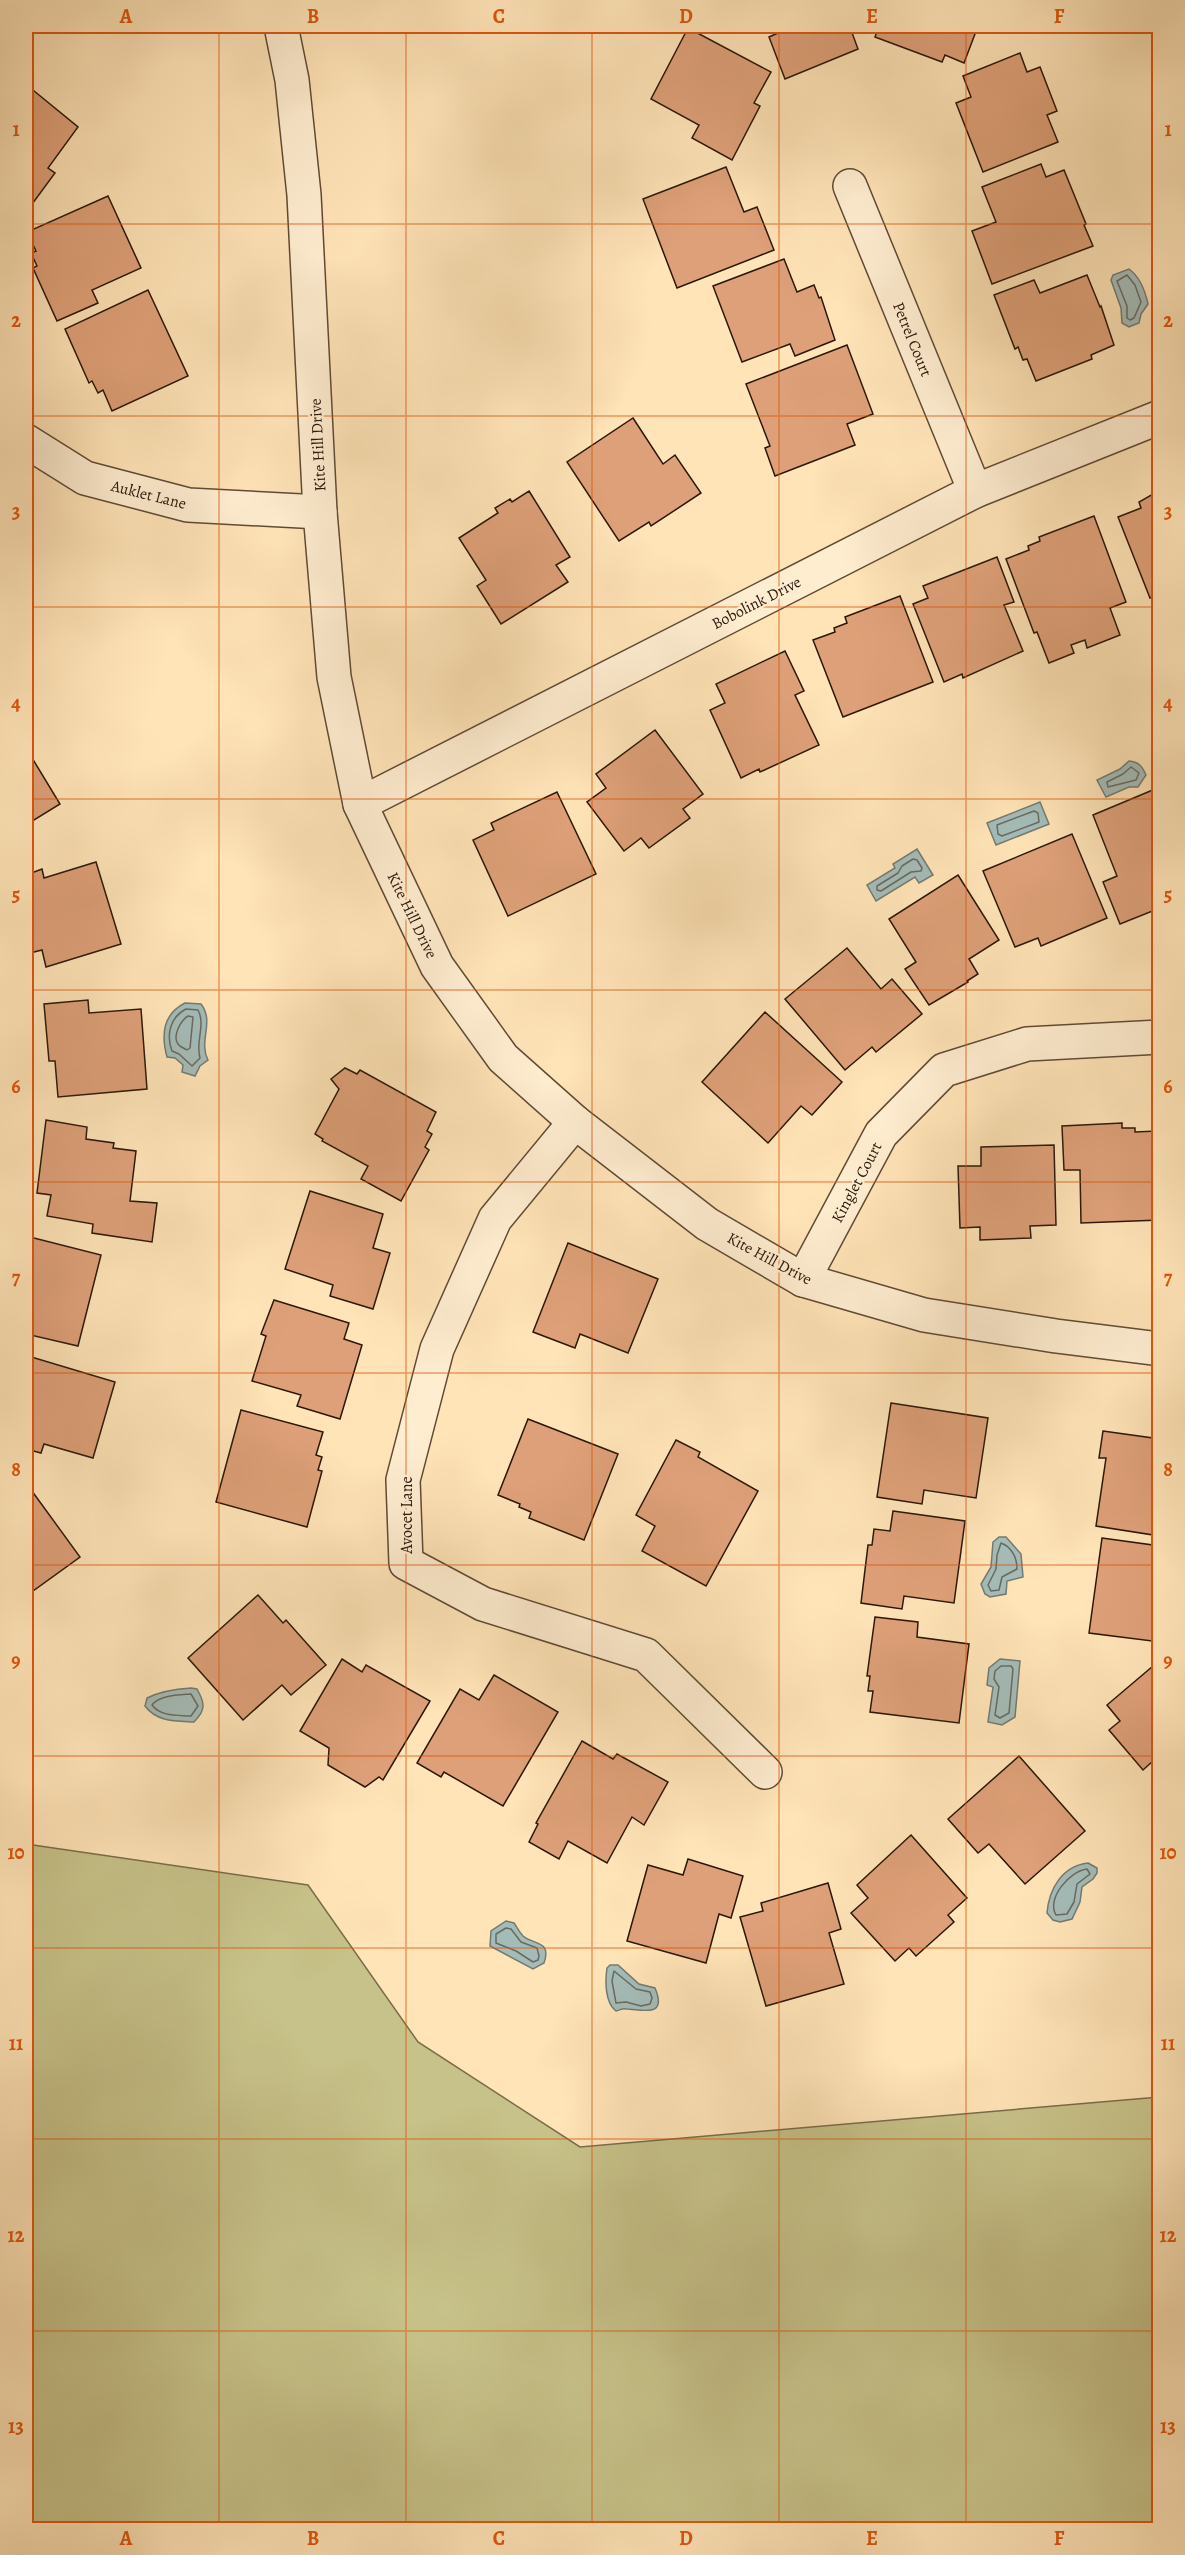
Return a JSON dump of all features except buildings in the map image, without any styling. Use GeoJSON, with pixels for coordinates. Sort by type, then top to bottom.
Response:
{"type":"FeatureCollection","features":[{"type":"Feature","properties":{"kind":"street","name":"Kite Hill Drive"},"geometry":{"type":"LineString","coordinates":[[281,26],[292,80],[304,195],[320,512],[334,677],[360,804],[437,966],[503,1058],[575,1122],[706,1224],[803,1280],[924,1315],[1056,1336],[1160,1349]]}},
{"type":"Feature","properties":{"kind":"street","name":"Petrel Court"},"geometry":{"type":"LineString","coordinates":[[850,186],[975,491]]}},
{"type":"Feature","properties":{"kind":"street","name":"Bobolink Drive"},"geometry":{"type":"LineString","coordinates":[[360,804],[975,491],[1160,417]]}},
{"type":"Feature","properties":{"kind":"street","name":"Auklet Lane"},"geometry":{"type":"LineString","coordinates":[[26,441],[85,478],[188,505],[320,512]]}},
{"type":"Feature","properties":{"kind":"street","name":"Kinglet Court"},"geometry":{"type":"LineString","coordinates":[[803,1280],[881,1134],[944,1070],[1027,1044],[1160,1037]]}},
{"type":"Feature","properties":{"kind":"street","name":"Avocet Lane"},"geometry":{"type":"LineString","coordinates":[[575,1122],[495,1219],[437,1349],[403,1480],[406,1563],[483,1604],[645,1655],[765,1772]]}},
{"type":"Feature","properties":{"kind":"shaded area"},"geometry":{"type":"Polygon","coordinates":[[[26,1844],[308,1885],[418,2042],[580,2147],[1159,2097],[1159,2529],[26,2529],[26,1844]]]}},
{"type":"Feature","properties":{"kind":"water"},"geometry":{"type":"Polygon","coordinates":[[[1129,269],[1141,284],[1148,304],[1141,314],[1139,323],[1129,327],[1122,323],[1121,308],[1111,280],[1113,275],[1129,269]]]}},
{"type":"Feature","properties":{"kind":"water"},"geometry":{"type":"Polygon","coordinates":[[[1129,761],[1140,765],[1146,775],[1138,787],[1129,787],[1106,797],[1097,780],[1120,769],[1129,761]]]}},
{"type":"Feature","properties":{"kind":"water"},"geometry":{"type":"Polygon","coordinates":[[[1040,802],[1049,824],[996,845],[987,823],[1040,802]]]}},
{"type":"Feature","properties":{"kind":"water"},"geometry":{"type":"Polygon","coordinates":[[[917,849],[933,875],[919,883],[915,877],[876,901],[867,885],[895,868],[893,864],[917,849]]]}},
{"type":"Feature","properties":{"kind":"water"},"geometry":{"type":"Polygon","coordinates":[[[185,1003],[201,1004],[207,1018],[205,1053],[208,1060],[200,1066],[195,1076],[182,1072],[183,1065],[175,1058],[167,1057],[165,1049],[164,1033],[168,1019],[185,1003]]]}},
{"type":"Feature","properties":{"kind":"water"},"geometry":{"type":"Polygon","coordinates":[[[999,1537],[1006,1537],[1021,1554],[1023,1577],[1007,1581],[1006,1594],[990,1597],[985,1594],[981,1584],[991,1567],[993,1542],[999,1537]]]}},
{"type":"Feature","properties":{"kind":"water"},"geometry":{"type":"Polygon","coordinates":[[[1000,1659],[1020,1661],[1015,1717],[1002,1725],[988,1722],[993,1687],[987,1685],[989,1668],[1000,1659]]]}},
{"type":"Feature","properties":{"kind":"water"},"geometry":{"type":"Polygon","coordinates":[[[191,1688],[197,1689],[203,1702],[201,1714],[194,1722],[161,1718],[145,1706],[147,1698],[152,1696],[191,1688]]]}},
{"type":"Feature","properties":{"kind":"water"},"geometry":{"type":"Polygon","coordinates":[[[1088,1863],[1097,1868],[1097,1873],[1082,1887],[1080,1902],[1072,1919],[1060,1922],[1053,1920],[1047,1913],[1048,1904],[1058,1880],[1071,1869],[1088,1863]]]}},
{"type":"Feature","properties":{"kind":"water"},"geometry":{"type":"Polygon","coordinates":[[[506,1921],[514,1923],[527,1939],[544,1947],[546,1956],[544,1963],[533,1969],[490,1946],[491,1931],[506,1921]]]}},
{"type":"Feature","properties":{"kind":"water"},"geometry":{"type":"Polygon","coordinates":[[[610,1965],[618,1965],[639,1984],[655,1988],[658,2004],[655,2008],[645,2011],[624,2009],[616,2011],[610,2003],[607,1991],[607,1968],[610,1965]]]}}]}
